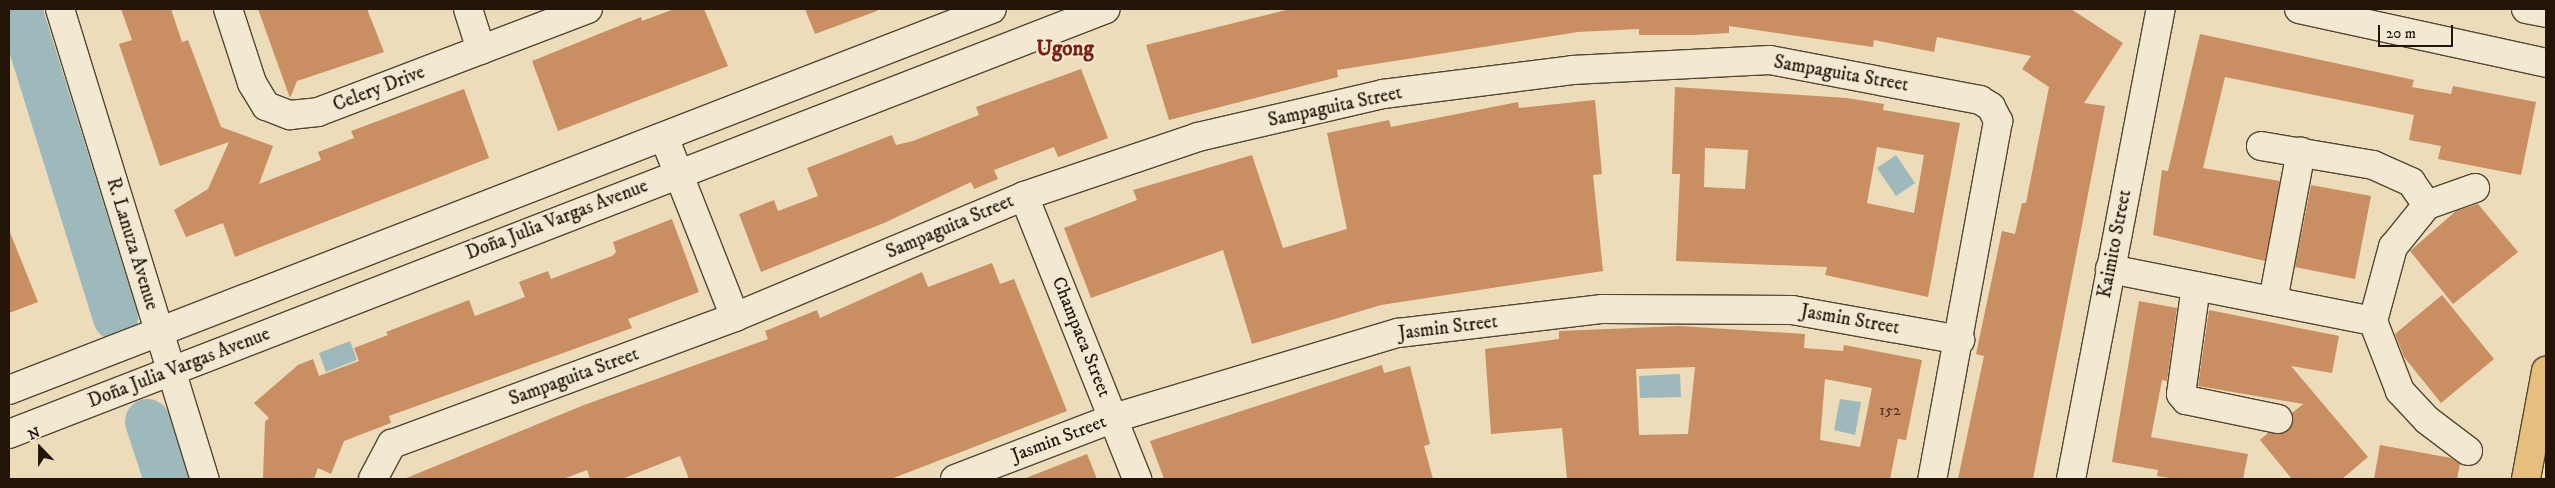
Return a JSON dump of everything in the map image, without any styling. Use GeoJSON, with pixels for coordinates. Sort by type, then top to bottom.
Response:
{"type":"FeatureCollection","features":[{"type":"Feature","properties":{"kind":"main road"},"geometry":{"type":"LineString","coordinates":[[2526,479],[2546,371]]}},
{"type":"Feature","properties":{"kind":"street","name":"R. Lanuza Avenue"},"geometry":{"type":"LineString","coordinates":[[60,9],[170,371],[205,479]]}},
{"type":"Feature","properties":{"kind":"street","name":"Celery Drive"},"geometry":{"type":"LineString","coordinates":[[228,9],[252,83],[266,106],[290,115],[318,112],[588,9]]}},
{"type":"Feature","properties":{"kind":"street"},"geometry":{"type":"LineString","coordinates":[[468,9],[481,50]]}},
{"type":"Feature","properties":{"kind":"street","name":"Doña Julia Vargas Avenue"},"geometry":{"type":"LineString","coordinates":[[9,390],[159,334],[992,9]]}},
{"type":"Feature","properties":{"kind":"street","name":"Doña Julia Vargas Avenue"},"geometry":{"type":"LineString","coordinates":[[9,434],[1106,9]]}},
{"type":"Feature","properties":{"kind":"street","name":"Kaimito Street"},"geometry":{"type":"LineString","coordinates":[[2071,479],[2110,269],[2162,9]]}},
{"type":"Feature","properties":{"kind":"street"},"geometry":{"type":"LineString","coordinates":[[2299,9],[2546,63]]}},
{"type":"Feature","properties":{"kind":"street"},"geometry":{"type":"LineString","coordinates":[[2526,9],[2546,13]]}},
{"type":"Feature","properties":{"kind":"street","name":"Sampaguita Street"},"geometry":{"type":"LineString","coordinates":[[373,479],[392,444],[734,316],[1024,196],[1198,137],[1383,94],[1572,70],[1770,60],[1980,100],[1992,108],[1998,121],[1960,340],[1932,479]]}},
{"type":"Feature","properties":{"kind":"street"},"geometry":{"type":"LineString","coordinates":[[664,137],[734,316]]}},
{"type":"Feature","properties":{"kind":"street"},"geometry":{"type":"LineString","coordinates":[[2261,146],[2372,165],[2411,182],[2427,205]]}},
{"type":"Feature","properties":{"kind":"street"},"geometry":{"type":"LineString","coordinates":[[2273,302],[2301,152]]}},
{"type":"Feature","properties":{"kind":"street"},"geometry":{"type":"LineString","coordinates":[[2468,451],[2427,420],[2400,391],[2373,321],[2393,247],[2427,205],[2475,188]]}},
{"type":"Feature","properties":{"kind":"street","name":"Champaca Street"},"geometry":{"type":"LineString","coordinates":[[1024,196],[1137,479]]}},
{"type":"Feature","properties":{"kind":"street"},"geometry":{"type":"LineString","coordinates":[[2110,269],[2373,321]]}},
{"type":"Feature","properties":{"kind":"street"},"geometry":{"type":"LineString","coordinates":[[2196,286],[2181,394],[2186,400],[2278,419]]}},
{"type":"Feature","properties":{"kind":"street","name":"Jasmin Street"},"geometry":{"type":"LineString","coordinates":[[955,479],[1114,418],[1398,333],[1603,309],[1792,310],[1960,340]]}},
{"type":"Feature","properties":{"kind":"water"},"geometry":{"type":"Polygon","coordinates":[[[1896,155],[1915,183],[1896,196],[1877,168],[1896,155]]]}},
{"type":"Feature","properties":{"kind":"water"},"geometry":{"type":"Polygon","coordinates":[[[350,341],[357,360],[326,372],[319,353],[350,341]]]}},
{"type":"Feature","properties":{"kind":"water"},"geometry":{"type":"Polygon","coordinates":[[[1680,374],[1681,397],[1640,398],[1639,376],[1680,374]]]}},
{"type":"Feature","properties":{"kind":"water"},"geometry":{"type":"Polygon","coordinates":[[[1840,399],[1861,402],[1855,435],[1834,430],[1840,399]]]}},
{"type":"Feature","properties":{"kind":"building"},"geometry":{"type":"Polygon","coordinates":[[[121,9],[171,9],[182,42],[188,40],[221,127],[273,146],[259,184],[321,160],[318,152],[354,138],[351,131],[464,89],[489,158],[235,257],[223,223],[186,237],[174,210],[208,189],[229,142],[160,166],[119,44],[132,40],[121,9]]]}},
{"type":"Feature","properties":{"kind":"building"},"geometry":{"type":"Polygon","coordinates":[[[258,9],[367,9],[384,52],[297,81],[290,98],[258,9]]]}},
{"type":"Feature","properties":{"kind":"building"},"geometry":{"type":"Polygon","coordinates":[[[674,9],[704,9],[728,66],[558,131],[532,61],[641,17],[642,21],[674,9]]]}},
{"type":"Feature","properties":{"kind":"building"},"geometry":{"type":"Polygon","coordinates":[[[805,9],[877,9],[877,11],[815,34],[805,9]]]}},
{"type":"Feature","properties":{"kind":"building"},"geometry":{"type":"Polygon","coordinates":[[[1290,9],[2071,9],[2123,43],[2084,103],[2105,106],[2033,479],[1958,479],[1984,356],[1976,354],[2002,231],[2015,234],[2022,203],[2026,203],[2049,87],[2022,69],[2031,56],[1937,37],[1934,52],[1874,40],[1873,47],[1729,26],[1729,33],[1692,35],[1639,35],[1639,29],[1578,32],[1337,70],[1338,77],[1169,120],[1146,45],[1290,9]]]}},
{"type":"Feature","properties":{"kind":"building"},"geometry":{"type":"Polygon","coordinates":[[[2200,34],[2414,80],[2412,87],[2451,94],[2453,86],[2536,102],[2521,175],[2438,159],[2441,146],[2409,140],[2414,115],[2225,77],[2203,168],[2280,181],[2265,261],[2153,235],[2162,170],[2168,171],[2200,34]]]}},
{"type":"Feature","properties":{"kind":"building"},"geometry":{"type":"Polygon","coordinates":[[[1081,69],[1108,138],[1058,157],[1054,147],[994,170],[998,179],[974,189],[971,182],[884,223],[761,272],[739,214],[774,200],[778,211],[818,196],[807,168],[892,135],[896,145],[913,141],[979,115],[976,107],[1081,69]]]}},
{"type":"Feature","properties":{"kind":"building"},"geometry":{"type":"Polygon","coordinates":[[[1675,87],[1847,98],[1884,104],[1883,110],[1960,123],[1928,297],[1825,275],[1827,267],[1676,261],[1680,174],[1672,174],[1675,87]],[[1877,147],[1867,203],[1914,213],[1924,155],[1877,147]],[[1705,148],[1704,187],[1745,189],[1748,150],[1705,148]]]}},
{"type":"Feature","properties":{"kind":"building"},"geometry":{"type":"Polygon","coordinates":[[[1595,100],[1602,174],[1593,175],[1603,271],[1381,305],[1252,344],[1223,250],[1091,298],[1064,228],[1137,200],[1133,190],[1252,155],[1283,248],[1347,229],[1327,133],[1389,120],[1391,127],[1518,102],[1519,108],[1595,100]]]}},
{"type":"Feature","properties":{"kind":"building"},"geometry":{"type":"Polygon","coordinates":[[[2311,185],[2371,196],[2355,279],[2295,267],[2311,185]]]}},
{"type":"Feature","properties":{"kind":"building"},"geometry":{"type":"Polygon","coordinates":[[[2478,204],[2518,252],[2453,304],[2410,251],[2456,211],[2478,204]]]}},
{"type":"Feature","properties":{"kind":"building"},"geometry":{"type":"Polygon","coordinates":[[[672,219],[699,292],[628,319],[632,328],[389,416],[391,423],[344,441],[331,474],[318,468],[314,479],[263,479],[265,422],[269,418],[254,403],[298,365],[313,359],[319,376],[359,361],[354,348],[388,335],[386,332],[469,300],[475,316],[525,297],[519,282],[548,271],[551,279],[612,256],[616,252],[613,242],[672,219]]]}},
{"type":"Feature","properties":{"kind":"building"},"geometry":{"type":"Polygon","coordinates":[[[9,230],[38,302],[9,313],[9,230]]]}},
{"type":"Feature","properties":{"kind":"building"},"geometry":{"type":"Polygon","coordinates":[[[992,263],[1000,284],[1014,279],[1067,411],[891,479],[689,479],[680,456],[622,479],[590,479],[587,470],[563,479],[404,479],[584,405],[768,339],[765,331],[817,310],[820,318],[922,272],[928,287],[992,263]]]}},
{"type":"Feature","properties":{"kind":"building"},"geometry":{"type":"Polygon","coordinates":[[[2442,295],[2494,359],[2441,403],[2404,357],[2395,334],[2442,295]]]}},
{"type":"Feature","properties":{"kind":"building"},"geometry":{"type":"Polygon","coordinates":[[[2139,301],[2177,308],[2167,381],[2162,380],[2151,437],[2248,454],[2243,479],[2175,479],[2157,476],[2158,470],[2112,462],[2139,301]]]}},
{"type":"Feature","properties":{"kind":"building"},"geometry":{"type":"Polygon","coordinates":[[[2209,310],[2339,336],[2332,373],[2291,366],[2368,457],[2342,479],[2292,479],[2260,440],[2268,433],[2289,430],[2292,413],[2303,404],[2198,386],[2209,310]]]}},
{"type":"Feature","properties":{"kind":"building"},"geometry":{"type":"Polygon","coordinates":[[[1680,326],[1805,334],[1804,348],[1843,351],[1844,345],[1922,360],[1906,440],[1898,439],[1890,479],[1567,479],[1562,428],[1491,434],[1485,349],[1559,339],[1559,331],[1680,326]],[[1695,367],[1636,369],[1639,435],[1688,434],[1695,367]],[[1825,379],[1820,440],[1860,447],[1872,388],[1825,379]]]}},
{"type":"Feature","properties":{"kind":"building"},"geometry":{"type":"Polygon","coordinates":[[[1382,365],[1384,373],[1410,366],[1430,444],[1424,446],[1433,479],[1164,479],[1150,441],[1382,365]]]}},
{"type":"Feature","properties":{"kind":"building"},"geometry":{"type":"Polygon","coordinates":[[[2380,445],[2451,458],[2460,464],[2457,479],[2374,479],[2380,445]]]}},
{"type":"Feature","properties":{"kind":"building"},"geometry":{"type":"Polygon","coordinates":[[[1087,454],[1097,479],[1026,479],[1026,478],[1087,454]]]}},
{"type":"Feature","properties":{"kind":"waterway"},"geometry":{"type":"LineString","coordinates":[[19,9],[115,317]]}},
{"type":"Feature","properties":{"kind":"waterway"},"geometry":{"type":"LineString","coordinates":[[147,421],[166,479]]}},
{"type":"Feature","properties":{"kind":"district","name":"Ugong"},"geometry":{"type":"Point","coordinates":[1065,49]}}]}
